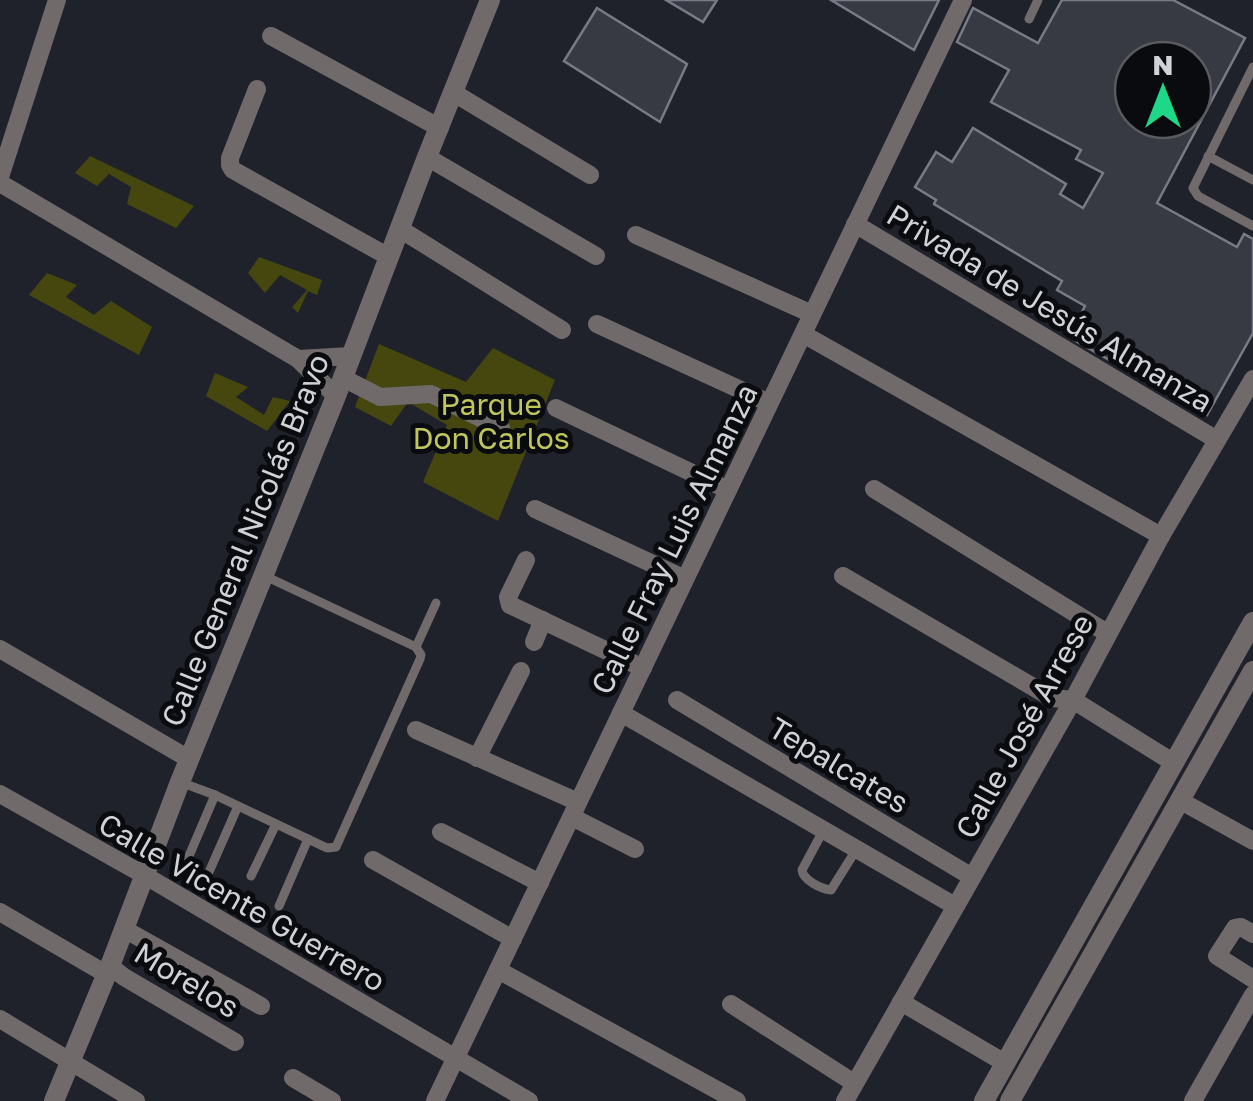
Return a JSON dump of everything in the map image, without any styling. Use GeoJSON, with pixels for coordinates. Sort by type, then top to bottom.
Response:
{"type":"FeatureCollection","features":[{"type":"Feature","properties":{"kind":"street"},"geometry":{"type":"LineString","coordinates":[[57,0],[0,180],[339,387],[380,397],[431,394],[500,428]]}},
{"type":"Feature","properties":{"kind":"street","name":"Calle General Nicolás Bravo"},"geometry":{"type":"LineString","coordinates":[[54,1101],[490,0]]}},
{"type":"Feature","properties":{"kind":"street","name":"Calle Fray Luis Almanza"},"geometry":{"type":"LineString","coordinates":[[435,1101],[962,0]]}},
{"type":"Feature","properties":{"kind":"street"},"geometry":{"type":"LineString","coordinates":[[270,36],[440,128]]}},
{"type":"Feature","properties":{"kind":"street"},"geometry":{"type":"LineString","coordinates":[[257,89],[230,158],[233,170],[390,256]]}},
{"type":"Feature","properties":{"kind":"street"},"geometry":{"type":"LineString","coordinates":[[454,93],[590,175]]}},
{"type":"Feature","properties":{"kind":"street"},"geometry":{"type":"LineString","coordinates":[[427,157],[596,256]]}},
{"type":"Feature","properties":{"kind":"street","name":"Privada de Jesús Almanza"},"geometry":{"type":"LineString","coordinates":[[856,224],[1216,440]]}},
{"type":"Feature","properties":{"kind":"street"},"geometry":{"type":"LineString","coordinates":[[400,229],[562,330]]}},
{"type":"Feature","properties":{"kind":"street"},"geometry":{"type":"LineString","coordinates":[[636,235],[812,314]]}},
{"type":"Feature","properties":{"kind":"street"},"geometry":{"type":"LineString","coordinates":[[596,324],[769,404]]}},
{"type":"Feature","properties":{"kind":"street"},"geometry":{"type":"LineString","coordinates":[[803,334],[1161,536]]}},
{"type":"Feature","properties":{"kind":"street"},"geometry":{"type":"LineString","coordinates":[[298,359],[351,356]]}},
{"type":"Feature","properties":{"kind":"street","name":"Calle José Arrese"},"geometry":{"type":"LineString","coordinates":[[844,1101],[1216,440],[1247,405],[1253,379]]}},
{"type":"Feature","properties":{"kind":"street"},"geometry":{"type":"LineString","coordinates":[[556,408],[728,490]]}},
{"type":"Feature","properties":{"kind":"street"},"geometry":{"type":"LineString","coordinates":[[874,488],[1107,633]]}},
{"type":"Feature","properties":{"kind":"street"},"geometry":{"type":"LineString","coordinates":[[535,509],[686,579]]}},
{"type":"Feature","properties":{"kind":"street"},"geometry":{"type":"LineString","coordinates":[[526,560],[508,603],[643,668]]}},
{"type":"Feature","properties":{"kind":"street"},"geometry":{"type":"LineString","coordinates":[[842,576],[1052,698],[1072,700],[1174,763]]}},
{"type":"Feature","properties":{"kind":"street"},"geometry":{"type":"LineString","coordinates":[[534,642],[543,620]]}},
{"type":"Feature","properties":{"kind":"street"},"geometry":{"type":"LineString","coordinates":[[984,1101],[1253,622]]}},
{"type":"Feature","properties":{"kind":"street"},"geometry":{"type":"LineString","coordinates":[[0,649],[189,759]]}},
{"type":"Feature","properties":{"kind":"street"},"geometry":{"type":"LineString","coordinates":[[477,758],[521,671]]}},
{"type":"Feature","properties":{"kind":"street"},"geometry":{"type":"LineString","coordinates":[[1010,1101],[1253,671]]}},
{"type":"Feature","properties":{"kind":"street","name":"Tepalcates"},"geometry":{"type":"LineString","coordinates":[[677,700],[972,877]]}},
{"type":"Feature","properties":{"kind":"street"},"geometry":{"type":"LineString","coordinates":[[621,713],[955,906]]}},
{"type":"Feature","properties":{"kind":"street"},"geometry":{"type":"LineString","coordinates":[[416,730],[575,809],[635,849]]}},
{"type":"Feature","properties":{"kind":"street","name":"Calle Vicente Guerrero"},"geometry":{"type":"LineString","coordinates":[[0,794],[530,1101]]}},
{"type":"Feature","properties":{"kind":"street"},"geometry":{"type":"LineString","coordinates":[[1182,800],[1253,841]]}},
{"type":"Feature","properties":{"kind":"street"},"geometry":{"type":"LineString","coordinates":[[441,832],[540,883]]}},
{"type":"Feature","properties":{"kind":"street"},"geometry":{"type":"LineString","coordinates":[[374,860],[513,940]]}},
{"type":"Feature","properties":{"kind":"street","name":"Morelos"},"geometry":{"type":"LineString","coordinates":[[0,912],[236,1042]]}},
{"type":"Feature","properties":{"kind":"street"},"geometry":{"type":"LineString","coordinates":[[1253,934],[1235,928],[1218,956],[1253,980]]}},
{"type":"Feature","properties":{"kind":"street"},"geometry":{"type":"LineString","coordinates":[[124,929],[261,1006]]}},
{"type":"Feature","properties":{"kind":"street"},"geometry":{"type":"LineString","coordinates":[[498,970],[737,1101]]}},
{"type":"Feature","properties":{"kind":"street"},"geometry":{"type":"LineString","coordinates":[[1194,1101],[1253,995]]}},
{"type":"Feature","properties":{"kind":"street"},"geometry":{"type":"LineString","coordinates":[[901,1002],[1005,1062]]}},
{"type":"Feature","properties":{"kind":"street"},"geometry":{"type":"LineString","coordinates":[[730,1004],[854,1084]]}},
{"type":"Feature","properties":{"kind":"street"},"geometry":{"type":"LineString","coordinates":[[0,1019],[136,1101]]}},
{"type":"Feature","properties":{"kind":"street"},"geometry":{"type":"LineString","coordinates":[[294,1078],[332,1101]]}},
{"type":"Feature","properties":{"kind":"lane"},"geometry":{"type":"LineString","coordinates":[[1029,19],[1038,0]]}},
{"type":"Feature","properties":{"kind":"lane"},"geometry":{"type":"LineString","coordinates":[[1253,67],[1194,184],[1194,192],[1253,226]]}},
{"type":"Feature","properties":{"kind":"lane"},"geometry":{"type":"LineString","coordinates":[[1208,156],[1253,180]]}},
{"type":"Feature","properties":{"kind":"lane"},"geometry":{"type":"LineString","coordinates":[[180,782],[331,849],[339,844],[420,659],[416,647],[264,575]]}},
{"type":"Feature","properties":{"kind":"lane"},"geometry":{"type":"LineString","coordinates":[[416,647],[436,603]]}},
{"type":"Feature","properties":{"kind":"lane"},"geometry":{"type":"LineString","coordinates":[[186,863],[215,795]]}},
{"type":"Feature","properties":{"kind":"lane"},"geometry":{"type":"LineString","coordinates":[[209,872],[238,806]]}},
{"type":"Feature","properties":{"kind":"lane"},"geometry":{"type":"LineString","coordinates":[[251,876],[276,824]]}},
{"type":"Feature","properties":{"kind":"lane"},"geometry":{"type":"LineString","coordinates":[[823,831],[802,870],[804,878],[831,890],[856,850]]}},
{"type":"Feature","properties":{"kind":"lane"},"geometry":{"type":"LineString","coordinates":[[278,906],[308,840]]}},
{"type":"Feature","properties":{"kind":"green space"},"geometry":{"type":"Polygon","coordinates":[[[90,156],[194,206],[176,228],[127,204],[131,187],[109,174],[97,186],[75,173],[90,156]]]}},
{"type":"Feature","properties":{"kind":"green space"},"geometry":{"type":"Polygon","coordinates":[[[259,257],[322,280],[317,295],[308,291],[298,313],[292,307],[307,290],[280,275],[265,293],[248,273],[259,257]]]}},
{"type":"Feature","properties":{"kind":"green space"},"geometry":{"type":"Polygon","coordinates":[[[47,273],[77,285],[66,297],[94,315],[111,301],[152,327],[139,355],[29,295],[47,273]]]}},
{"type":"Feature","properties":{"kind":"green space","name":"Parque Don Carlos"},"geometry":{"type":"Polygon","coordinates":[[[379,344],[466,382],[493,348],[555,380],[498,521],[423,482],[447,425],[408,402],[391,426],[355,407],[379,344]]]}},
{"type":"Feature","properties":{"kind":"green space"},"geometry":{"type":"Polygon","coordinates":[[[215,373],[248,387],[236,397],[264,415],[273,397],[290,401],[267,431],[206,396],[215,373]]]}},
{"type":"Feature","properties":{"kind":"building"},"geometry":{"type":"Polygon","coordinates":[[[666,0],[717,0],[703,22],[666,0]]]}},
{"type":"Feature","properties":{"kind":"building"},"geometry":{"type":"Polygon","coordinates":[[[831,0],[939,0],[914,50],[831,0]]]}},
{"type":"Feature","properties":{"kind":"building"},"geometry":{"type":"Polygon","coordinates":[[[1062,0],[1173,0],[1245,38],[1213,98],[1213,40],[1113,40],[1113,140],[1191,140],[1157,203],[1237,247],[1244,234],[1253,239],[1253,333],[1207,415],[1074,340],[1081,328],[1075,325],[1085,306],[1057,290],[1062,281],[934,204],[936,200],[915,187],[936,152],[952,162],[973,128],[1066,184],[1060,194],[1083,208],[1103,173],[1076,159],[1081,150],[991,102],[1009,70],[957,42],[973,8],[1038,43],[1062,0]]]}},
{"type":"Feature","properties":{"kind":"building"},"geometry":{"type":"Polygon","coordinates":[[[597,8],[687,64],[660,122],[564,61],[597,8]]]}}]}
